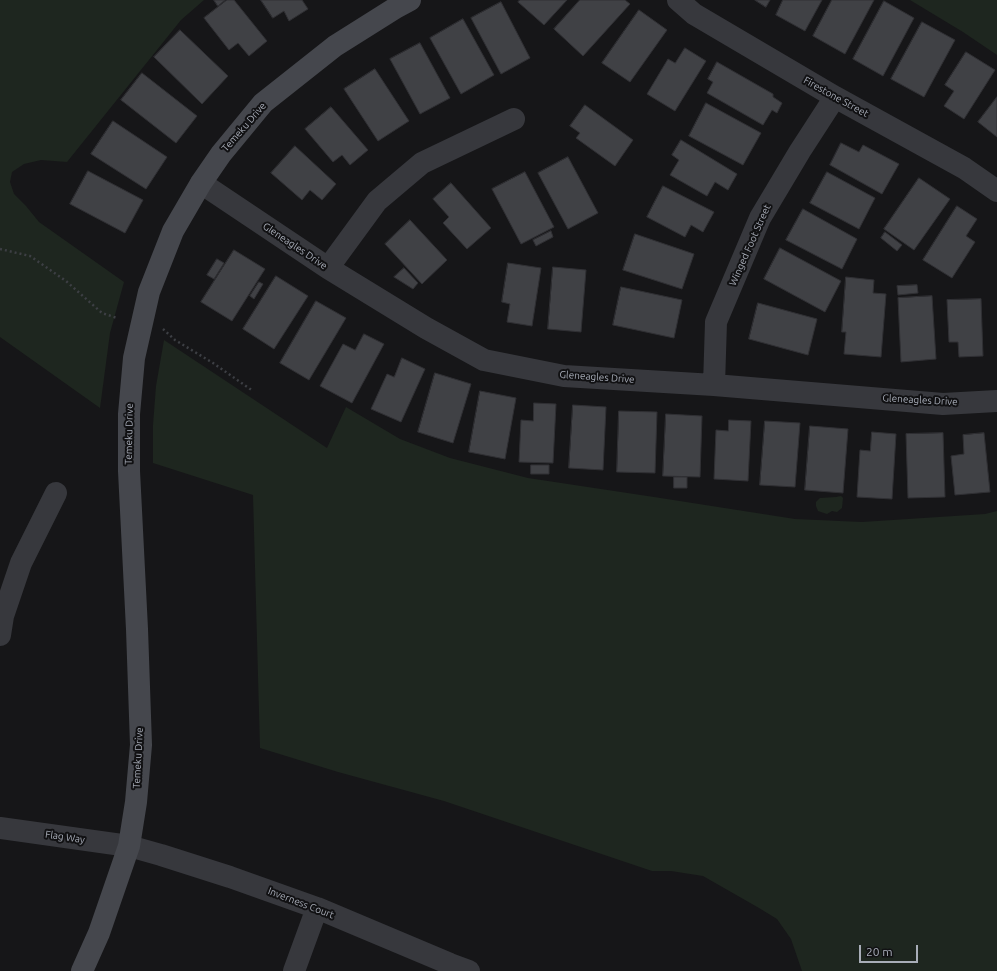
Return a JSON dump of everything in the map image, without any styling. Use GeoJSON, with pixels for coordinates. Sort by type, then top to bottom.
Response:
{"type":"FeatureCollection","features":[{"type":"Feature","properties":{"kind":"street","name":"Temeku Drive"},"geometry":{"type":"LineString","coordinates":[[82,971],[100,933],[129,846],[136,802],[141,745],[129,471],[129,414],[134,358],[149,292],[174,231],[201,183],[221,154],[263,103],[335,46],[410,0]]}},
{"type":"Feature","properties":{"kind":"street","name":"Firestone Street"},"geometry":{"type":"LineString","coordinates":[[678,0],[694,14],[835,98],[964,168],[997,191]]}},
{"type":"Feature","properties":{"kind":"street","name":"Winged Foot Street"},"geometry":{"type":"LineString","coordinates":[[714,385],[716,322],[760,218],[800,151],[835,98]]}},
{"type":"Feature","properties":{"kind":"street"},"geometry":{"type":"LineString","coordinates":[[328,268],[377,200],[422,163],[514,119]]}},
{"type":"Feature","properties":{"kind":"street","name":"Gleneagles Drive"},"geometry":{"type":"LineString","coordinates":[[201,183],[328,268],[426,328],[484,360],[564,376],[714,385],[943,404],[997,401]]}},
{"type":"Feature","properties":{"kind":"street"},"geometry":{"type":"LineString","coordinates":[[0,635],[3,616],[21,563],[56,493]]}},
{"type":"Feature","properties":{"kind":"street","name":"Flag Way"},"geometry":{"type":"LineString","coordinates":[[0,828],[129,846]]}},
{"type":"Feature","properties":{"kind":"street","name":"Inverness Court"},"geometry":{"type":"LineString","coordinates":[[129,846],[230,877],[316,908],[469,971]]}},
{"type":"Feature","properties":{"kind":"street"},"geometry":{"type":"LineString","coordinates":[[294,971],[316,908]]}},
{"type":"Feature","properties":{"kind":"path"},"geometry":{"type":"LineString","coordinates":[[0,249],[30,256],[66,281],[102,313],[118,318]]}},
{"type":"Feature","properties":{"kind":"path"},"geometry":{"type":"LineString","coordinates":[[164,330],[175,340],[213,363],[252,391]]}},
{"type":"Feature","properties":{"kind":"shaded area"},"geometry":{"type":"Polygon","coordinates":[[[0,0],[204,0],[181,20],[67,162],[41,160],[24,164],[12,172],[10,182],[14,194],[39,222],[124,282],[110,333],[100,408],[0,337],[0,0]]]}},
{"type":"Feature","properties":{"kind":"shaded area"},"geometry":{"type":"Polygon","coordinates":[[[910,0],[997,0],[997,55],[963,32],[910,0]]]}},
{"type":"Feature","properties":{"kind":"shaded area"},"geometry":{"type":"Polygon","coordinates":[[[164,340],[327,448],[346,407],[400,439],[450,458],[528,478],[795,519],[862,522],[985,514],[997,511],[997,971],[802,971],[791,939],[777,919],[703,876],[671,871],[652,871],[444,801],[338,772],[260,748],[253,495],[153,463],[153,425],[156,386],[164,340]]]}},
{"type":"Feature","properties":{"kind":"shaded area"},"geometry":{"type":"Polygon","coordinates":[[[841,496],[843,498],[842,508],[837,512],[832,511],[827,514],[818,511],[816,502],[820,498],[841,496]]]}},
{"type":"Feature","properties":{"kind":"building"},"geometry":{"type":"Polygon","coordinates":[[[214,0],[225,0],[218,6],[214,0]]]}},
{"type":"Feature","properties":{"kind":"building"},"geometry":{"type":"Polygon","coordinates":[[[227,0],[234,0],[267,41],[249,56],[238,43],[229,50],[204,18],[227,0]]]}},
{"type":"Feature","properties":{"kind":"building"},"geometry":{"type":"Polygon","coordinates":[[[261,0],[302,0],[308,9],[289,21],[284,11],[273,18],[261,0]]]}},
{"type":"Feature","properties":{"kind":"building"},"geometry":{"type":"Polygon","coordinates":[[[520,0],[567,0],[544,25],[518,2],[520,0]]]}},
{"type":"Feature","properties":{"kind":"building"},"geometry":{"type":"Polygon","coordinates":[[[580,0],[625,0],[630,4],[583,56],[554,29],[580,0]]]}},
{"type":"Feature","properties":{"kind":"building"},"geometry":{"type":"Polygon","coordinates":[[[755,0],[770,0],[766,7],[755,0]]]}},
{"type":"Feature","properties":{"kind":"building"},"geometry":{"type":"Polygon","coordinates":[[[783,0],[822,0],[805,31],[776,15],[783,0]]]}},
{"type":"Feature","properties":{"kind":"building"},"geometry":{"type":"Polygon","coordinates":[[[832,0],[874,0],[845,54],[813,36],[832,0]]]}},
{"type":"Feature","properties":{"kind":"building"},"geometry":{"type":"Polygon","coordinates":[[[884,1],[914,18],[883,76],[853,59],[884,1]]]}},
{"type":"Feature","properties":{"kind":"building"},"geometry":{"type":"Polygon","coordinates":[[[501,2],[530,58],[501,74],[471,18],[501,2]]]}},
{"type":"Feature","properties":{"kind":"building"},"geometry":{"type":"Polygon","coordinates":[[[639,10],[667,30],[630,82],[602,63],[639,10]]]}},
{"type":"Feature","properties":{"kind":"building"},"geometry":{"type":"Polygon","coordinates":[[[463,19],[494,75],[461,94],[430,38],[463,19]]]}},
{"type":"Feature","properties":{"kind":"building"},"geometry":{"type":"Polygon","coordinates":[[[922,22],[955,40],[924,97],[891,79],[922,22]]]}},
{"type":"Feature","properties":{"kind":"building"},"geometry":{"type":"Polygon","coordinates":[[[180,30],[228,76],[202,104],[154,57],[180,30]]]}},
{"type":"Feature","properties":{"kind":"building"},"geometry":{"type":"Polygon","coordinates":[[[420,43],[450,98],[420,114],[390,59],[420,43]]]}},
{"type":"Feature","properties":{"kind":"building"},"geometry":{"type":"Polygon","coordinates":[[[685,48],[706,61],[675,111],[647,94],[668,59],[675,63],[685,48]]]}},
{"type":"Feature","properties":{"kind":"building"},"geometry":{"type":"Polygon","coordinates":[[[966,52],[995,70],[964,119],[944,106],[954,91],[945,85],[966,52]]]}},
{"type":"Feature","properties":{"kind":"building"},"geometry":{"type":"Polygon","coordinates":[[[717,62],[773,94],[773,97],[782,103],[777,113],[772,110],[763,125],[707,93],[713,82],[708,79],[717,62]]]}},
{"type":"Feature","properties":{"kind":"building"},"geometry":{"type":"Polygon","coordinates":[[[375,69],[409,121],[378,141],[344,89],[375,69]]]}},
{"type":"Feature","properties":{"kind":"building"},"geometry":{"type":"Polygon","coordinates":[[[142,73],[197,116],[176,143],[121,100],[142,73]]]}},
{"type":"Feature","properties":{"kind":"building"},"geometry":{"type":"Polygon","coordinates":[[[997,97],[997,137],[978,122],[997,97]]]}},
{"type":"Feature","properties":{"kind":"building"},"geometry":{"type":"Polygon","coordinates":[[[706,103],[761,133],[743,165],[689,136],[706,103]]]}},
{"type":"Feature","properties":{"kind":"building"},"geometry":{"type":"Polygon","coordinates":[[[585,105],[633,140],[615,166],[576,138],[580,133],[570,126],[585,105]]]}},
{"type":"Feature","properties":{"kind":"building"},"geometry":{"type":"Polygon","coordinates":[[[331,107],[368,150],[350,165],[342,155],[333,162],[305,129],[331,107]]]}},
{"type":"Feature","properties":{"kind":"building"},"geometry":{"type":"Polygon","coordinates":[[[113,121],[167,157],[146,189],[91,154],[113,121]]]}},
{"type":"Feature","properties":{"kind":"building"},"geometry":{"type":"Polygon","coordinates":[[[681,140],[737,174],[728,190],[715,182],[707,196],[670,175],[679,160],[672,155],[681,140]]]}},
{"type":"Feature","properties":{"kind":"building"},"geometry":{"type":"Polygon","coordinates":[[[841,143],[859,152],[863,145],[899,164],[882,194],[830,165],[841,143]]]}},
{"type":"Feature","properties":{"kind":"building"},"geometry":{"type":"Polygon","coordinates":[[[295,146],[336,184],[322,200],[310,190],[302,200],[271,173],[295,146]]]}},
{"type":"Feature","properties":{"kind":"building"},"geometry":{"type":"Polygon","coordinates":[[[568,157],[598,213],[568,229],[538,173],[568,157]]]}},
{"type":"Feature","properties":{"kind":"building"},"geometry":{"type":"Polygon","coordinates":[[[88,171],[143,200],[125,233],[70,204],[88,171]]]}},
{"type":"Feature","properties":{"kind":"building"},"geometry":{"type":"Polygon","coordinates":[[[525,172],[554,227],[521,244],[492,189],[525,172]]]}},
{"type":"Feature","properties":{"kind":"building"},"geometry":{"type":"Polygon","coordinates":[[[827,172],[875,198],[859,229],[810,203],[827,172]]]}},
{"type":"Feature","properties":{"kind":"building"},"geometry":{"type":"Polygon","coordinates":[[[919,178],[950,199],[914,250],[884,229],[919,178]]]}},
{"type":"Feature","properties":{"kind":"building"},"geometry":{"type":"Polygon","coordinates":[[[451,183],[491,228],[467,249],[443,223],[449,217],[433,199],[451,183]]]}},
{"type":"Feature","properties":{"kind":"building"},"geometry":{"type":"Polygon","coordinates":[[[663,186],[714,212],[703,232],[691,225],[685,237],[647,217],[663,186]]]}},
{"type":"Feature","properties":{"kind":"building"},"geometry":{"type":"Polygon","coordinates":[[[957,206],[977,219],[966,236],[975,242],[952,278],[923,260],[957,206]]]}},
{"type":"Feature","properties":{"kind":"building"},"geometry":{"type":"Polygon","coordinates":[[[803,209],[857,239],[842,269],[786,240],[803,209]]]}},
{"type":"Feature","properties":{"kind":"building"},"geometry":{"type":"Polygon","coordinates":[[[410,220],[447,260],[422,284],[385,244],[410,220]]]}},
{"type":"Feature","properties":{"kind":"building"},"geometry":{"type":"Polygon","coordinates":[[[551,231],[553,237],[536,246],[533,240],[551,231]]]}},
{"type":"Feature","properties":{"kind":"building"},"geometry":{"type":"Polygon","coordinates":[[[885,232],[902,245],[897,251],[881,238],[885,232]]]}},
{"type":"Feature","properties":{"kind":"building"},"geometry":{"type":"Polygon","coordinates":[[[635,234],[694,254],[682,289],[623,270],[635,234]]]}},
{"type":"Feature","properties":{"kind":"building"},"geometry":{"type":"Polygon","coordinates":[[[780,248],[841,281],[825,312],[764,279],[780,248]]]}},
{"type":"Feature","properties":{"kind":"building"},"geometry":{"type":"Polygon","coordinates":[[[234,250],[265,269],[232,321],[201,302],[234,250]]]}},
{"type":"Feature","properties":{"kind":"building"},"geometry":{"type":"Polygon","coordinates":[[[217,259],[224,263],[214,279],[207,275],[217,259]]]}},
{"type":"Feature","properties":{"kind":"building"},"geometry":{"type":"Polygon","coordinates":[[[508,263],[541,268],[532,326],[507,322],[510,304],[502,302],[508,263]]]}},
{"type":"Feature","properties":{"kind":"building"},"geometry":{"type":"Polygon","coordinates":[[[553,267],[586,270],[581,332],[548,329],[553,267]]]}},
{"type":"Feature","properties":{"kind":"building"},"geometry":{"type":"Polygon","coordinates":[[[404,268],[418,283],[413,289],[394,277],[404,268]]]}},
{"type":"Feature","properties":{"kind":"building"},"geometry":{"type":"Polygon","coordinates":[[[276,276],[308,296],[274,349],[243,329],[276,276]]]}},
{"type":"Feature","properties":{"kind":"building"},"geometry":{"type":"Polygon","coordinates":[[[846,277],[874,280],[873,293],[886,294],[881,357],[844,354],[846,332],[842,332],[846,277]]]}},
{"type":"Feature","properties":{"kind":"building"},"geometry":{"type":"Polygon","coordinates":[[[259,282],[263,284],[254,299],[250,296],[259,282]]]}},
{"type":"Feature","properties":{"kind":"building"},"geometry":{"type":"Polygon","coordinates":[[[917,285],[918,293],[898,295],[897,286],[917,285]]]}},
{"type":"Feature","properties":{"kind":"building"},"geometry":{"type":"Polygon","coordinates":[[[621,287],[682,300],[674,338],[613,325],[621,287]]]}},
{"type":"Feature","properties":{"kind":"building"},"geometry":{"type":"Polygon","coordinates":[[[932,296],[936,359],[901,362],[898,298],[932,296]]]}},
{"type":"Feature","properties":{"kind":"building"},"geometry":{"type":"Polygon","coordinates":[[[981,299],[983,356],[959,357],[958,342],[949,342],[947,300],[981,299]]]}},
{"type":"Feature","properties":{"kind":"building"},"geometry":{"type":"Polygon","coordinates":[[[316,301],[346,318],[309,380],[280,363],[316,301]]]}},
{"type":"Feature","properties":{"kind":"building"},"geometry":{"type":"Polygon","coordinates":[[[758,303],[817,319],[808,355],[749,339],[758,303]]]}},
{"type":"Feature","properties":{"kind":"building"},"geometry":{"type":"Polygon","coordinates":[[[364,334],[384,344],[352,403],[320,386],[343,344],[355,350],[364,334]]]}},
{"type":"Feature","properties":{"kind":"building"},"geometry":{"type":"Polygon","coordinates":[[[402,358],[425,369],[401,422],[371,409],[387,374],[394,377],[402,358]]]}},
{"type":"Feature","properties":{"kind":"building"},"geometry":{"type":"Polygon","coordinates":[[[435,373],[471,384],[453,443],[418,432],[435,373]]]}},
{"type":"Feature","properties":{"kind":"building"},"geometry":{"type":"Polygon","coordinates":[[[480,391],[516,398],[505,459],[469,452],[480,391]]]}},
{"type":"Feature","properties":{"kind":"building"},"geometry":{"type":"Polygon","coordinates":[[[534,403],[556,404],[553,463],[519,462],[521,420],[533,421],[534,403]]]}},
{"type":"Feature","properties":{"kind":"building"},"geometry":{"type":"Polygon","coordinates":[[[573,405],[606,407],[603,470],[569,468],[573,405]]]}},
{"type":"Feature","properties":{"kind":"building"},"geometry":{"type":"Polygon","coordinates":[[[619,411],[657,412],[655,473],[617,472],[619,411]]]}},
{"type":"Feature","properties":{"kind":"building"},"geometry":{"type":"Polygon","coordinates":[[[666,414],[702,416],[700,477],[663,476],[666,414]]]}},
{"type":"Feature","properties":{"kind":"building"},"geometry":{"type":"Polygon","coordinates":[[[729,420],[751,421],[748,481],[714,479],[716,430],[728,431],[729,420]]]}},
{"type":"Feature","properties":{"kind":"building"},"geometry":{"type":"Polygon","coordinates":[[[765,421],[800,423],[795,487],[760,485],[765,421]]]}},
{"type":"Feature","properties":{"kind":"building"},"geometry":{"type":"Polygon","coordinates":[[[810,426],[848,429],[843,493],[805,490],[810,426]]]}},
{"type":"Feature","properties":{"kind":"building"},"geometry":{"type":"Polygon","coordinates":[[[872,432],[896,434],[892,499],[857,497],[860,450],[870,451],[872,432]]]}},
{"type":"Feature","properties":{"kind":"building"},"geometry":{"type":"Polygon","coordinates":[[[943,433],[945,497],[908,498],[906,434],[943,433]]]}},
{"type":"Feature","properties":{"kind":"building"},"geometry":{"type":"Polygon","coordinates":[[[984,433],[990,492],[955,495],[951,456],[964,454],[963,435],[984,433]]]}},
{"type":"Feature","properties":{"kind":"building"},"geometry":{"type":"Polygon","coordinates":[[[531,465],[549,465],[549,474],[531,474],[531,465]]]}},
{"type":"Feature","properties":{"kind":"building"},"geometry":{"type":"Polygon","coordinates":[[[674,477],[687,477],[687,488],[674,488],[674,477]]]}}]}
